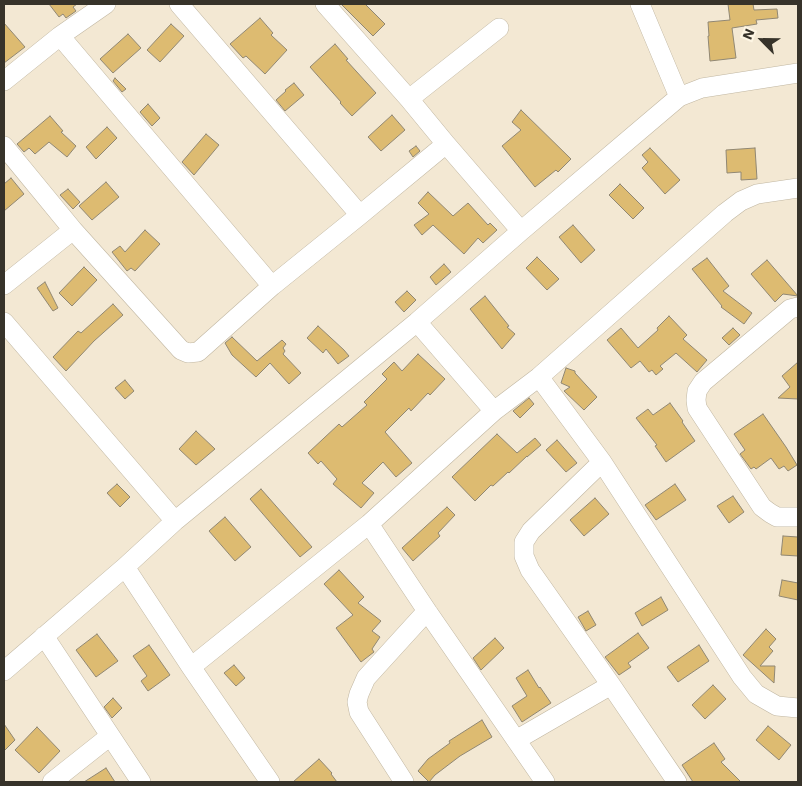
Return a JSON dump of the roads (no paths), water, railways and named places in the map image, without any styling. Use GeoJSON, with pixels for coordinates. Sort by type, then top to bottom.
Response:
{"type":"FeatureCollection","features":[{"type":"Feature","properties":{"kind":"street"},"geometry":{"type":"LineString","coordinates":[[4,81],[60,36],[106,4]]}},
{"type":"Feature","properties":{"kind":"street"},"geometry":{"type":"LineString","coordinates":[[179,4],[360,215]]}},
{"type":"Feature","properties":{"kind":"street"},"geometry":{"type":"LineString","coordinates":[[325,4],[522,231]]}},
{"type":"Feature","properties":{"kind":"street"},"geometry":{"type":"LineString","coordinates":[[640,4],[679,97]]}},
{"type":"Feature","properties":{"kind":"street"},"geometry":{"type":"LineString","coordinates":[[409,99],[499,28]]}},
{"type":"Feature","properties":{"kind":"street"},"geometry":{"type":"LineString","coordinates":[[60,36],[272,286]]}},
{"type":"Feature","properties":{"kind":"street"},"geometry":{"type":"LineString","coordinates":[[4,671],[125,567],[175,521],[417,322],[679,97],[702,88],[798,73]]}},
{"type":"Feature","properties":{"kind":"street"},"geometry":{"type":"LineString","coordinates":[[4,146],[73,230],[181,350],[188,353],[198,352],[272,286],[446,144]]}},
{"type":"Feature","properties":{"kind":"street"},"geometry":{"type":"LineString","coordinates":[[191,667],[369,524],[494,411],[539,377],[725,213],[741,201],[757,194],[798,188]]}},
{"type":"Feature","properties":{"kind":"street"},"geometry":{"type":"LineString","coordinates":[[4,285],[73,230]]}},
{"type":"Feature","properties":{"kind":"street"},"geometry":{"type":"LineString","coordinates":[[798,307],[790,309],[703,382],[697,391],[696,400],[698,408],[762,507],[777,517],[798,517]]}},
{"type":"Feature","properties":{"kind":"street"},"geometry":{"type":"LineString","coordinates":[[4,322],[175,521]]}},
{"type":"Feature","properties":{"kind":"street"},"geometry":{"type":"LineString","coordinates":[[417,322],[494,411]]}},
{"type":"Feature","properties":{"kind":"street"},"geometry":{"type":"LineString","coordinates":[[539,377],[602,462],[742,677],[756,694],[777,706],[798,708]]}},
{"type":"Feature","properties":{"kind":"street"},"geometry":{"type":"LineString","coordinates":[[602,462],[531,531],[524,542],[524,556],[530,570],[677,782]]}},
{"type":"Feature","properties":{"kind":"street"},"geometry":{"type":"LineString","coordinates":[[369,524],[545,782]]}},
{"type":"Feature","properties":{"kind":"street"},"geometry":{"type":"LineString","coordinates":[[125,567],[270,782]]}},
{"type":"Feature","properties":{"kind":"street"},"geometry":{"type":"LineString","coordinates":[[404,782],[359,712],[357,702],[366,678],[427,611]]}},
{"type":"Feature","properties":{"kind":"street"},"geometry":{"type":"LineString","coordinates":[[44,636],[141,782]]}},
{"type":"Feature","properties":{"kind":"street"},"geometry":{"type":"LineString","coordinates":[[516,740],[611,685]]}},
{"type":"Feature","properties":{"kind":"street"},"geometry":{"type":"LineString","coordinates":[[52,782],[110,736]]}}]}
